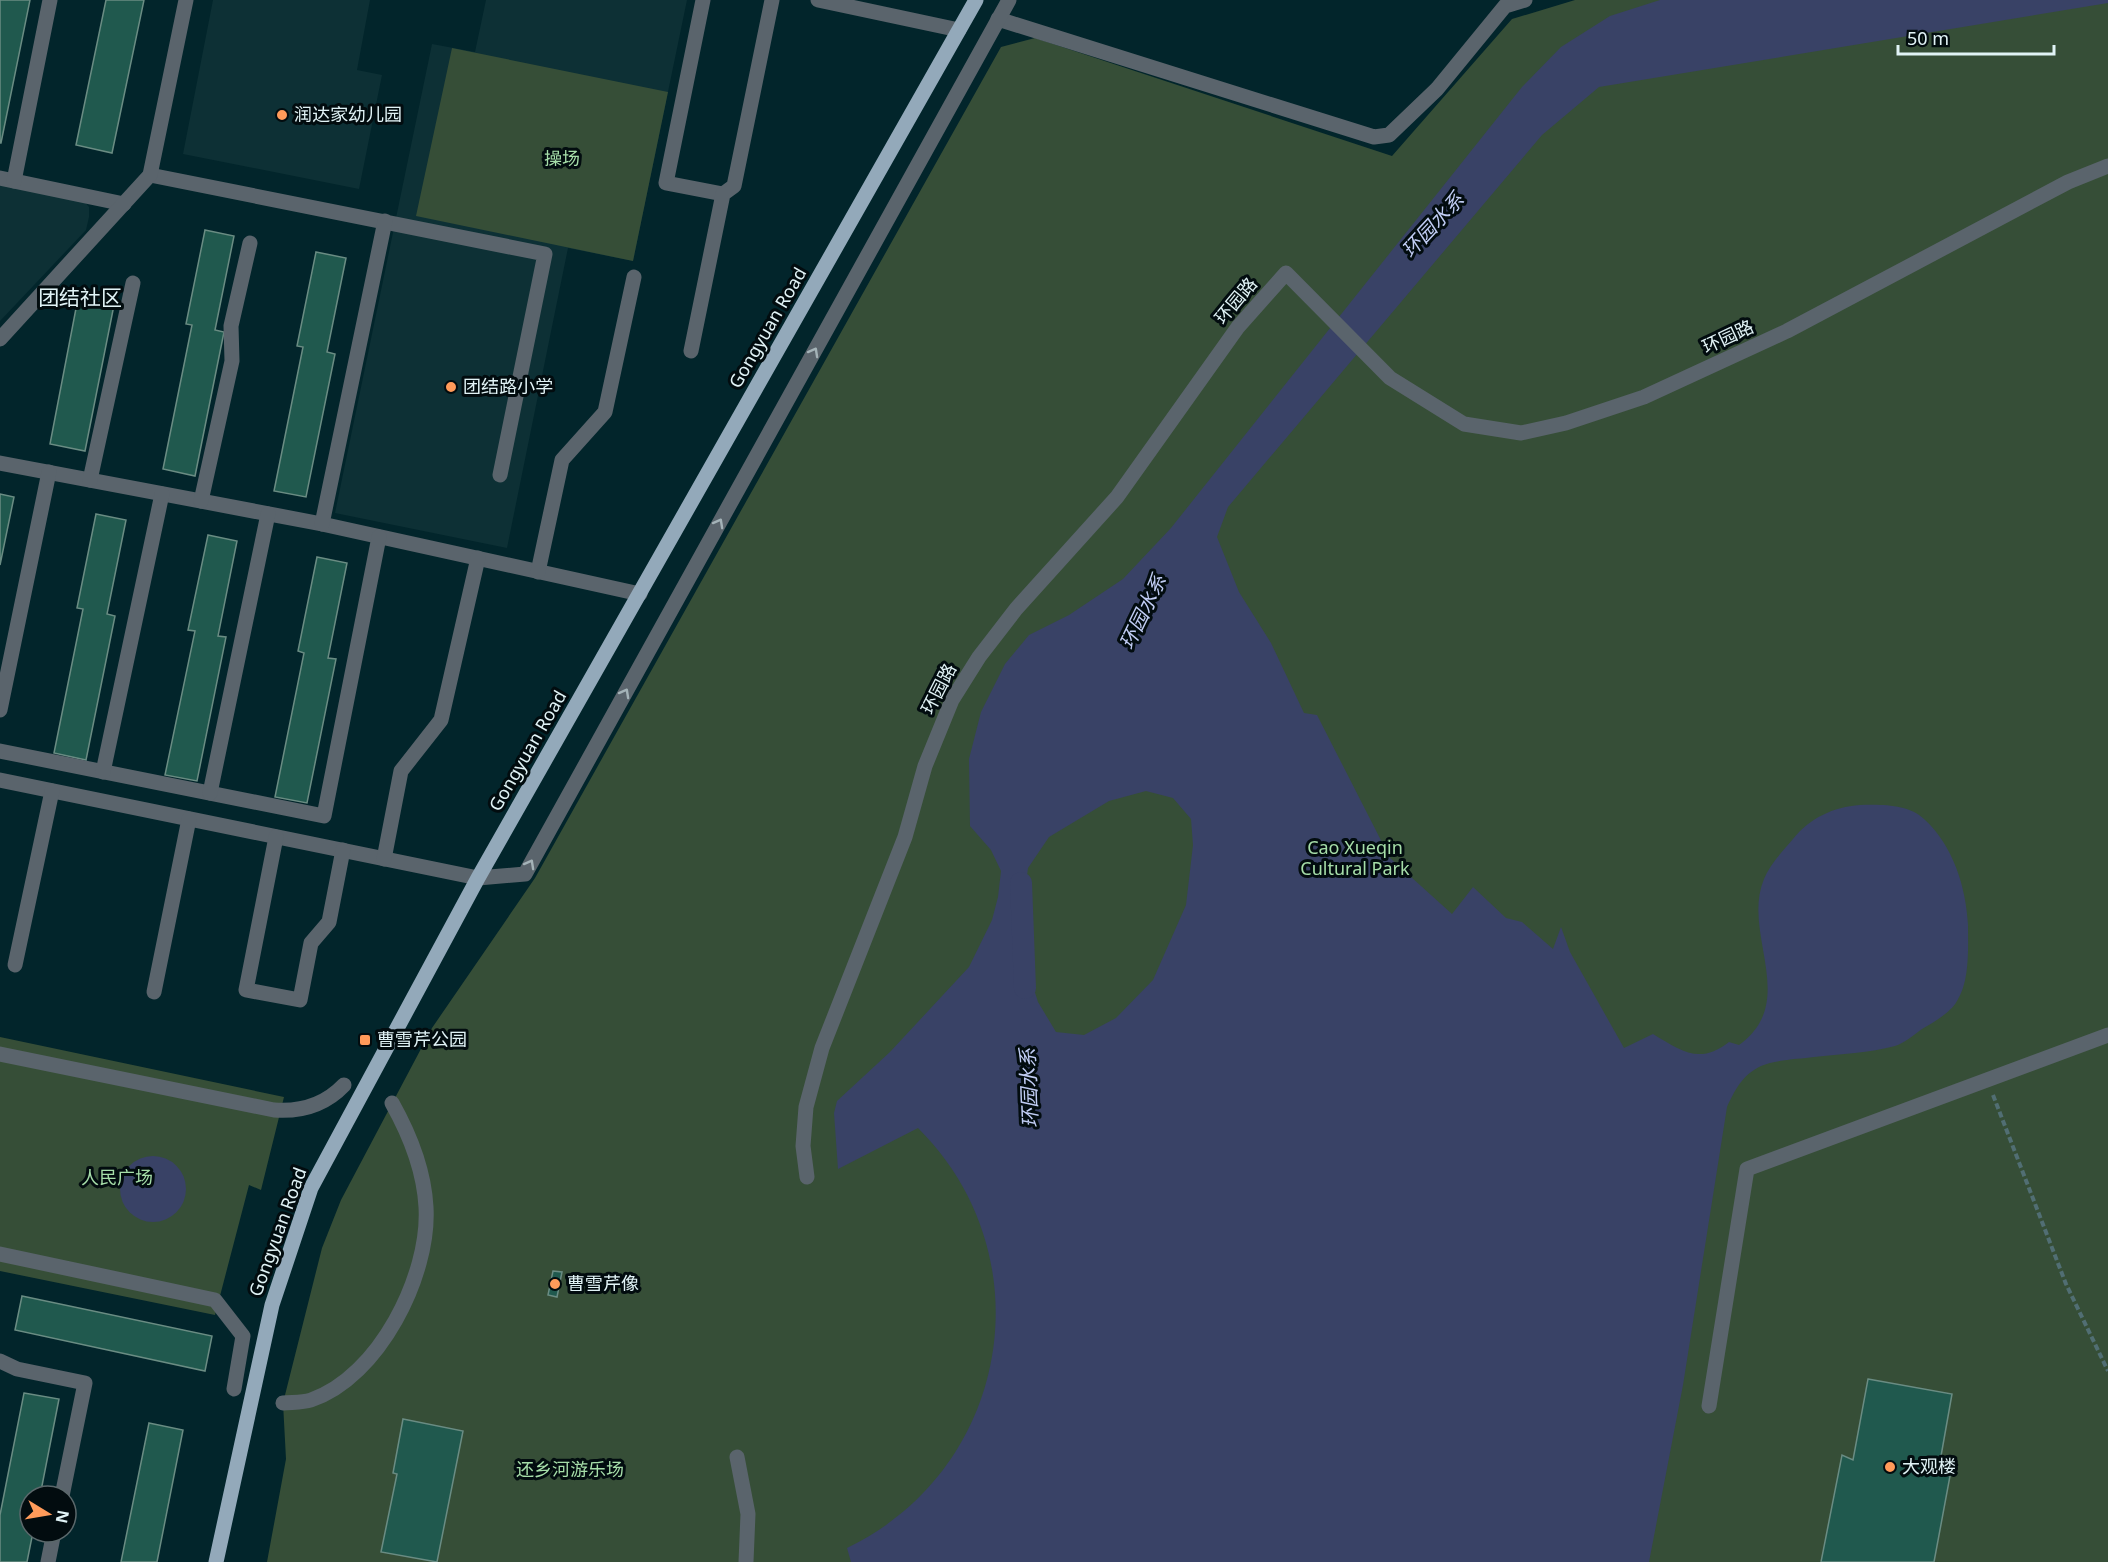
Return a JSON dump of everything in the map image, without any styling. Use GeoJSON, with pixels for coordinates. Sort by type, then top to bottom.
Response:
{"type":"FeatureCollection","features":[{"type":"Feature","properties":{"kind":"main road","name":"Gongyuan Road"},"geometry":{"type":"LineString","coordinates":[[216,1562],[272,1305],[311,1188],[348,1115],[478,878],[976,0]]}},
{"type":"Feature","properties":{"kind":"street"},"geometry":{"type":"LineString","coordinates":[[50,0],[7,179],[124,204]]}},
{"type":"Feature","properties":{"kind":"street"},"geometry":{"type":"LineString","coordinates":[[0,339],[150,176],[186,0]]}},
{"type":"Feature","properties":{"kind":"street"},"geometry":{"type":"LineString","coordinates":[[703,0],[666,183],[723,194]]}},
{"type":"Feature","properties":{"kind":"street"},"geometry":{"type":"LineString","coordinates":[[691,351],[723,194],[734,186],[772,0]]}},
{"type":"Feature","properties":{"kind":"street"},"geometry":{"type":"LineString","coordinates":[[818,0],[959,30]]}},
{"type":"Feature","properties":{"kind":"street"},"geometry":{"type":"LineString","coordinates":[[0,780],[478,878],[525,874],[1009,0]]}},
{"type":"Feature","properties":{"kind":"street"},"geometry":{"type":"LineString","coordinates":[[998,19],[1374,137],[1389,135],[1437,89],[1505,6],[1525,0]]}},
{"type":"Feature","properties":{"kind":"street","name":"环园路"},"geometry":{"type":"LineString","coordinates":[[807,1177],[803,1146],[806,1107],[822,1048],[905,837],[925,766],[952,700],[979,657],[1016,609],[1117,497],[1224,345],[1286,273],[1390,378],[1464,424],[1521,434],[1566,423],[1644,397],[1787,331],[2068,182],[2108,166]]}},
{"type":"Feature","properties":{"kind":"street"},"geometry":{"type":"LineString","coordinates":[[150,176],[545,254],[500,475]]}},
{"type":"Feature","properties":{"kind":"street"},"geometry":{"type":"LineString","coordinates":[[322,524],[385,221]]}},
{"type":"Feature","properties":{"kind":"street"},"geometry":{"type":"LineString","coordinates":[[201,501],[232,361],[231,326],[250,243]]}},
{"type":"Feature","properties":{"kind":"street"},"geometry":{"type":"LineString","coordinates":[[538,572],[562,460],[605,412],[634,277]]}},
{"type":"Feature","properties":{"kind":"street"},"geometry":{"type":"LineString","coordinates":[[90,480],[133,284]]}},
{"type":"Feature","properties":{"kind":"street"},"geometry":{"type":"LineString","coordinates":[[0,463],[322,524],[640,594]]}},
{"type":"Feature","properties":{"kind":"street"},"geometry":{"type":"LineString","coordinates":[[0,710],[49,472]]}},
{"type":"Feature","properties":{"kind":"street"},"geometry":{"type":"LineString","coordinates":[[104,772],[162,494]]}},
{"type":"Feature","properties":{"kind":"street"},"geometry":{"type":"LineString","coordinates":[[210,793],[268,514]]}},
{"type":"Feature","properties":{"kind":"street"},"geometry":{"type":"LineString","coordinates":[[0,751],[324,816],[380,537]]}},
{"type":"Feature","properties":{"kind":"street"},"geometry":{"type":"LineString","coordinates":[[384,859],[401,771],[441,720],[478,558]]}},
{"type":"Feature","properties":{"kind":"street"},"geometry":{"type":"LineString","coordinates":[[15,965],[52,791]]}},
{"type":"Feature","properties":{"kind":"street"},"geometry":{"type":"LineString","coordinates":[[154,992],[189,819]]}},
{"type":"Feature","properties":{"kind":"street"},"geometry":{"type":"LineString","coordinates":[[276,837],[246,990],[300,1000],[311,943],[329,922],[343,850]]}},
{"type":"Feature","properties":{"kind":"street"},"geometry":{"type":"LineString","coordinates":[[1709,1406],[1747,1169],[2108,1035]]}},
{"type":"Feature","properties":{"kind":"street"},"geometry":{"type":"LineString","coordinates":[[0,1054],[274,1110],[295,1112],[332,1098],[344,1085]]}},
{"type":"Feature","properties":{"kind":"street"},"geometry":{"type":"LineString","coordinates":[[283,1403],[310,1400],[346,1378],[368,1358],[396,1323],[413,1285],[423,1247],[426,1207],[421,1171],[406,1128],[392,1103]]}},
{"type":"Feature","properties":{"kind":"street"},"geometry":{"type":"LineString","coordinates":[[0,1254],[215,1300],[243,1336],[234,1389]]}},
{"type":"Feature","properties":{"kind":"street"},"geometry":{"type":"LineString","coordinates":[[0,1361],[17,1370],[85,1383],[64,1484]]}},
{"type":"Feature","properties":{"kind":"street"},"geometry":{"type":"LineString","coordinates":[[737,1457],[748,1514],[746,1562]]}},
{"type":"Feature","properties":{"kind":"street"},"geometry":{"type":"LineString","coordinates":[[48,1562],[52,1544]]}},
{"type":"Feature","properties":{"kind":"path"},"geometry":{"type":"LineString","coordinates":[[1986,1079],[2066,1284],[2108,1371]]}},
{"type":"Feature","properties":{"kind":"shaded area","name":"润达家幼儿园"},"geometry":{"type":"Polygon","coordinates":[[[213,0],[370,0],[357,70],[382,75],[359,189],[183,154],[213,0]]]}},
{"type":"Feature","properties":{"kind":"shaded area","name":"团结路小学"},"geometry":{"type":"Polygon","coordinates":[[[486,0],[687,0],[633,261],[568,248],[507,548],[335,513],[432,44],[475,52],[486,0]]]}},
{"type":"Feature","properties":{"kind":"shaded area"},"geometry":{"type":"Polygon","coordinates":[[[0,183],[84,201],[89,207],[89,217],[86,230],[0,321],[0,183]]]}},
{"type":"Feature","properties":{"kind":"green space","name":"Cao Xueqin Cultural Park"},"geometry":{"type":"Polygon","coordinates":[[[1575,0],[2108,0],[2108,1562],[267,1562],[286,1459],[283,1403],[322,1248],[341,1200],[432,1028],[535,878],[1001,47],[1035,38],[1392,156],[1512,19],[1575,0]]]}},
{"type":"Feature","properties":{"kind":"green space","name":"操场"},"geometry":{"type":"Polygon","coordinates":[[[452,48],[668,92],[633,261],[416,216],[452,48]]]}},
{"type":"Feature","properties":{"kind":"green space","name":"人民广场"},"geometry":{"type":"Polygon","coordinates":[[[0,1037],[284,1097],[261,1190],[249,1185],[215,1315],[0,1271],[0,1037]]]}},
{"type":"Feature","properties":{"kind":"water"},"geometry":{"type":"Polygon","coordinates":[[[1660,0],[2108,0],[2108,3],[1599,87],[1542,135],[1228,507],[1217,537],[1239,592],[1271,643],[1304,713],[1317,715],[1390,858],[1452,914],[1473,887],[1506,918],[1522,922],[1553,949],[1561,927],[1570,952],[1624,1048],[1653,1034],[1682,1050],[1700,1054],[1709,1053],[1729,1042],[1739,1045],[1757,1027],[1765,1008],[1768,988],[1759,922],[1759,900],[1764,879],[1777,858],[1807,825],[1831,811],[1850,806],[1885,805],[1910,810],[1924,819],[1943,841],[1961,882],[1967,911],[1967,964],[1961,993],[1946,1013],[1898,1045],[1865,1052],[1767,1064],[1749,1074],[1733,1095],[1727,1107],[1683,1385],[1649,1562],[851,1562],[847,1548],[902,1513],[945,1467],[975,1415],[992,1357],[995,1297],[984,1237],[959,1180],[918,1128],[838,1169],[834,1113],[837,1101],[890,1052],[969,967],[992,920],[1001,871],[991,850],[970,826],[969,759],[981,712],[1005,664],[1029,635],[1069,615],[1123,579],[1171,528],[1522,87],[1561,47],[1610,16],[1660,0]],[[1146,791],[1109,801],[1049,837],[1028,868],[1022,915],[1023,955],[1038,1002],[1056,1032],[1084,1035],[1116,1018],[1153,980],[1186,905],[1193,845],[1191,819],[1173,798],[1146,791]]]}},
{"type":"Feature","properties":{"kind":"water"},"geometry":{"type":"Polygon","coordinates":[[[153,1156],[165,1159],[176,1166],[183,1177],[186,1189],[183,1201],[176,1212],[165,1219],[153,1222],[141,1219],[130,1212],[123,1201],[120,1189],[123,1177],[130,1166],[141,1159],[153,1156]]]}},
{"type":"Feature","properties":{"kind":"building"},"geometry":{"type":"Polygon","coordinates":[[[0,0],[30,0],[1,143],[0,143],[0,0]]]}},
{"type":"Feature","properties":{"kind":"building"},"geometry":{"type":"Polygon","coordinates":[[[106,0],[144,0],[112,153],[76,145],[106,0]]]}},
{"type":"Feature","properties":{"kind":"building"},"geometry":{"type":"Polygon","coordinates":[[[205,230],[234,236],[215,330],[224,332],[195,476],[163,469],[192,325],[186,324],[205,230]]]}},
{"type":"Feature","properties":{"kind":"building"},"geometry":{"type":"Polygon","coordinates":[[[316,252],[346,258],[327,352],[335,354],[306,497],[274,491],[303,347],[297,346],[316,252]]]}},
{"type":"Feature","properties":{"kind":"building"},"geometry":{"type":"Polygon","coordinates":[[[78,298],[114,305],[85,451],[50,444],[78,298]]]}},
{"type":"Feature","properties":{"kind":"building"},"geometry":{"type":"Polygon","coordinates":[[[0,494],[14,497],[0,565],[0,494]]]}},
{"type":"Feature","properties":{"kind":"building"},"geometry":{"type":"Polygon","coordinates":[[[96,514],[126,520],[107,614],[115,616],[86,760],[54,753],[83,609],[77,608],[96,514]]]}},
{"type":"Feature","properties":{"kind":"building"},"geometry":{"type":"Polygon","coordinates":[[[208,535],[237,541],[218,636],[226,637],[197,781],[165,775],[195,631],[188,630],[208,535]]]}},
{"type":"Feature","properties":{"kind":"building"},"geometry":{"type":"Polygon","coordinates":[[[317,557],[347,563],[328,658],[336,659],[307,803],[275,797],[304,653],[298,651],[317,557]]]}},
{"type":"Feature","properties":{"kind":"building","name":"曹雪芹像"},"geometry":{"type":"Polygon","coordinates":[[[553,1271],[562,1272],[557,1297],[548,1295],[553,1271]]]}},
{"type":"Feature","properties":{"kind":"building"},"geometry":{"type":"Polygon","coordinates":[[[22,1296],[212,1336],[205,1371],[15,1330],[22,1296]]]}},
{"type":"Feature","properties":{"kind":"building","name":"大观楼"},"geometry":{"type":"Polygon","coordinates":[[[1868,1379],[1952,1394],[1938,1473],[1950,1476],[1934,1562],[1821,1562],[1842,1455],[1853,1460],[1868,1379]]]}},
{"type":"Feature","properties":{"kind":"building"},"geometry":{"type":"Polygon","coordinates":[[[24,1393],[59,1399],[42,1484],[18,1484],[18,1544],[31,1544],[27,1562],[0,1562],[0,1515],[24,1393]]]}},
{"type":"Feature","properties":{"kind":"building"},"geometry":{"type":"Polygon","coordinates":[[[403,1419],[463,1431],[437,1562],[381,1552],[397,1474],[393,1473],[403,1419]]]}},
{"type":"Feature","properties":{"kind":"building"},"geometry":{"type":"Polygon","coordinates":[[[149,1423],[183,1430],[157,1562],[121,1562],[149,1423]]]}},
{"type":"Feature","properties":{"kind":"waterway","name":"环园水系"},"geometry":{"type":"LineString","coordinates":[[1021,883],[1025,988]]}},
{"type":"Feature","properties":{"kind":"place","name":"润达家幼儿园"},"geometry":{"type":"Point","coordinates":[282,115]}},
{"type":"Feature","properties":{"kind":"place","name":"团结路小学"},"geometry":{"type":"Point","coordinates":[451,387]}},
{"type":"Feature","properties":{"kind":"place","name":"曹雪芹公园"},"geometry":{"type":"Point","coordinates":[365,1040]}},
{"type":"Feature","properties":{"kind":"place","name":"曹雪芹像"},"geometry":{"type":"Point","coordinates":[555,1284]}},
{"type":"Feature","properties":{"kind":"place","name":"大观楼"},"geometry":{"type":"Point","coordinates":[1890,1467]}},
{"type":"Feature","properties":{"kind":"district","name":"团结社区"},"geometry":{"type":"Point","coordinates":[80,298]}},
{"type":"Feature","properties":{"kind":"park label","name":"还乡河游乐场"},"geometry":{"type":"Point","coordinates":[570,1470]}}]}
